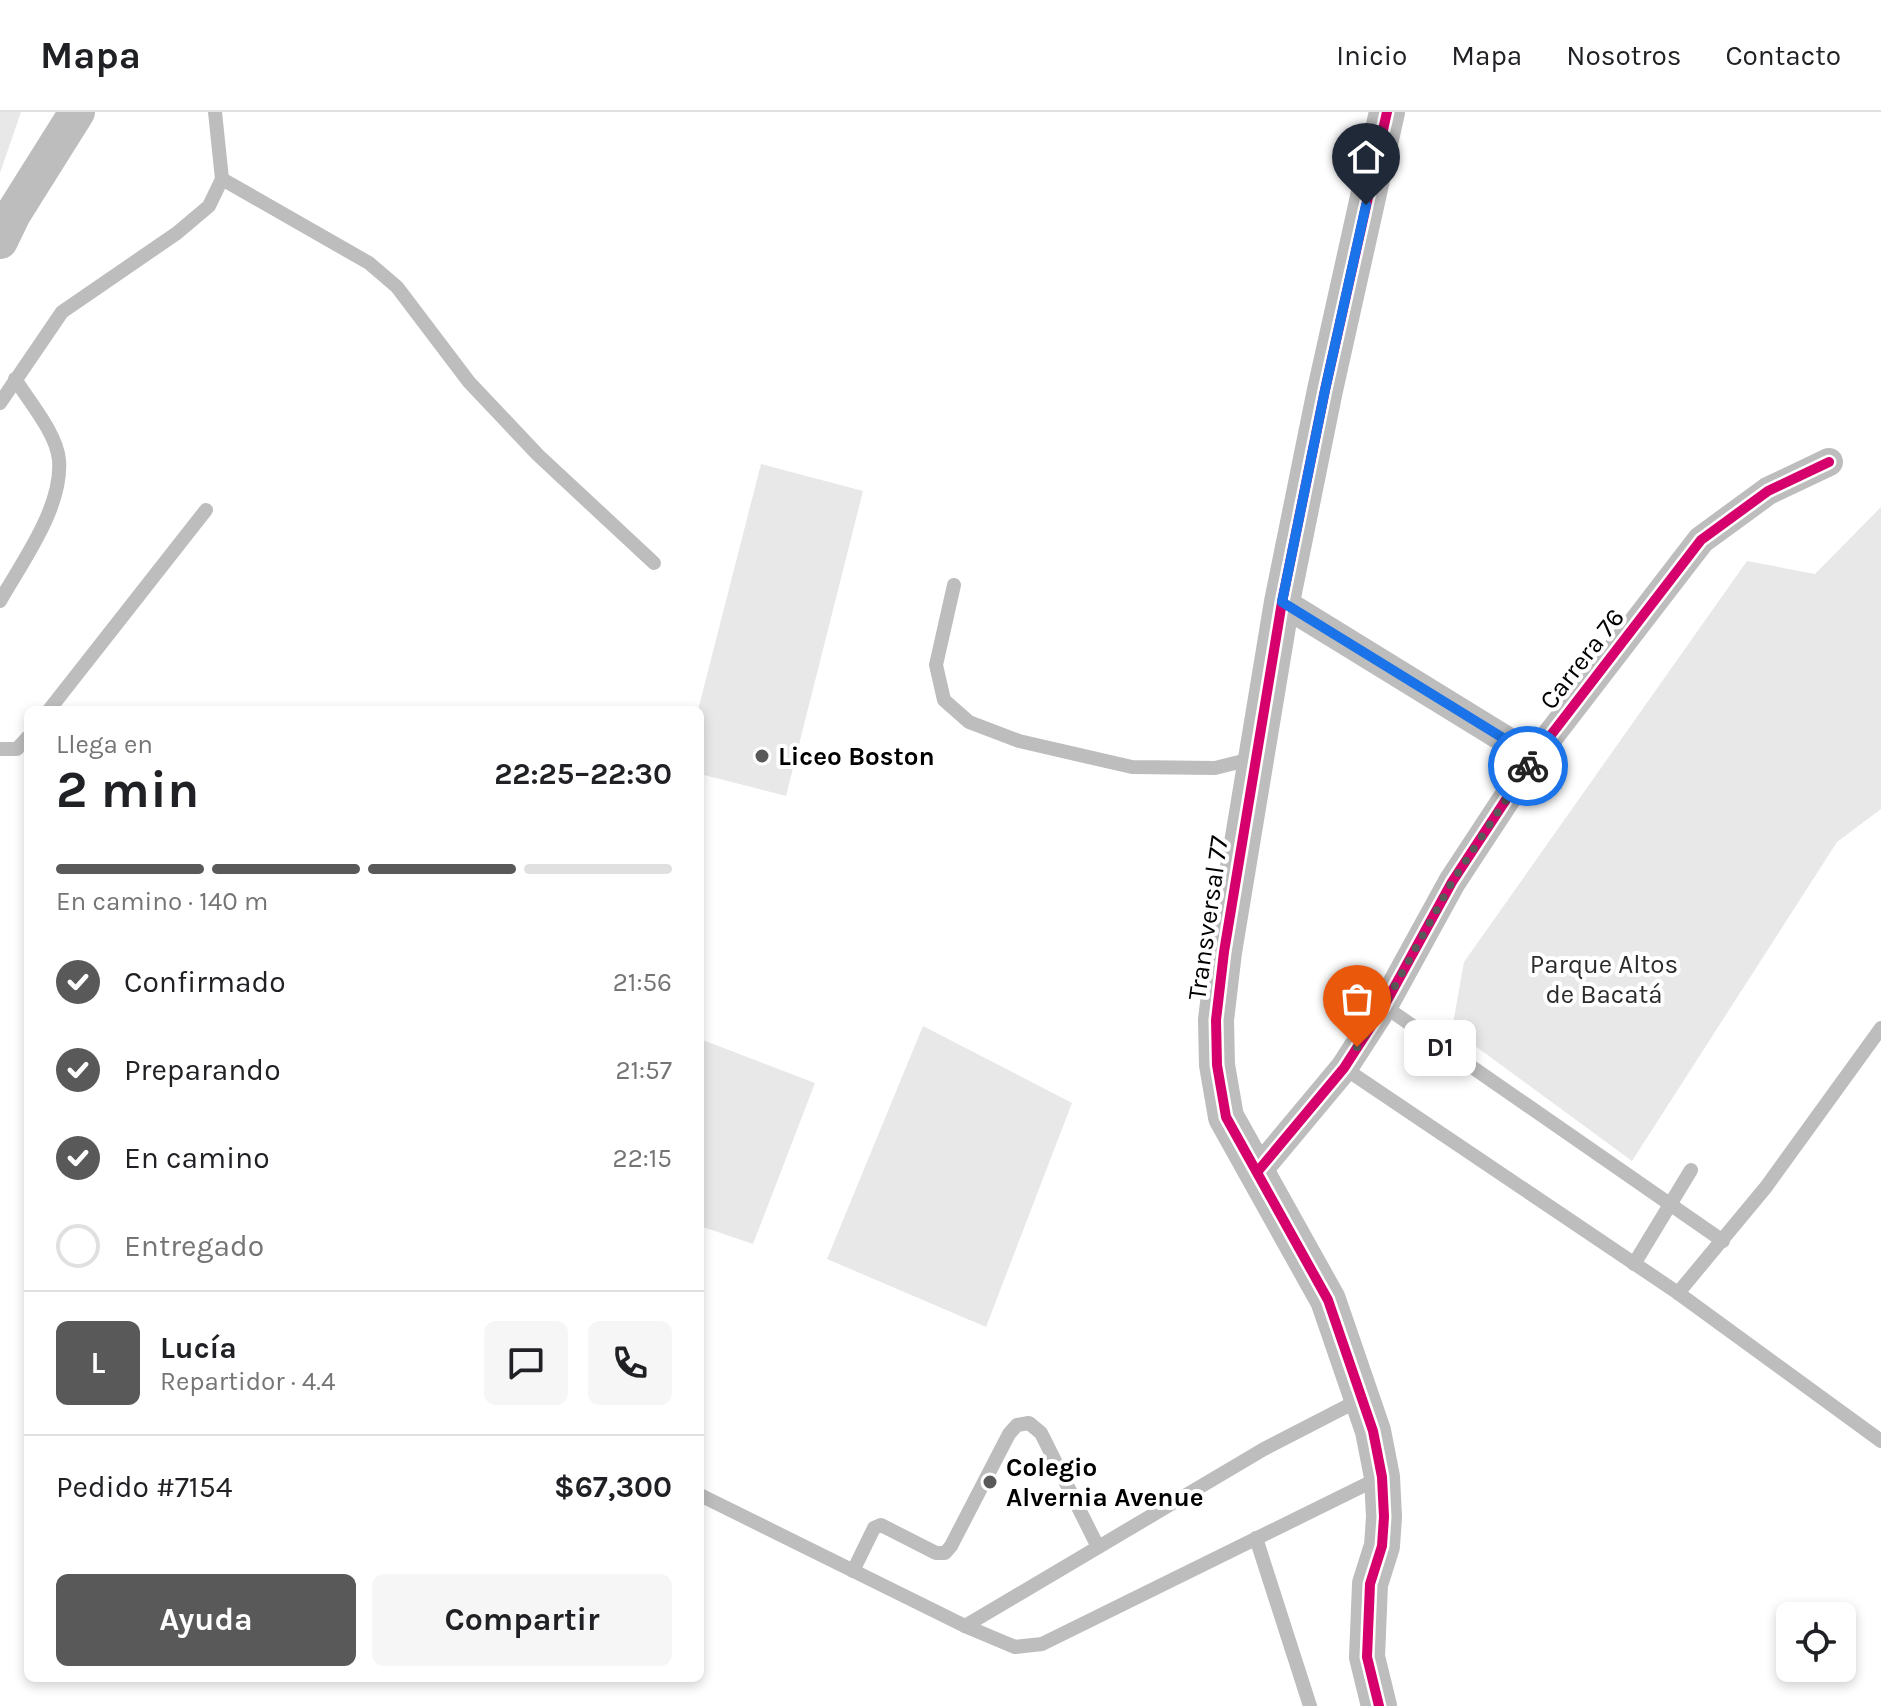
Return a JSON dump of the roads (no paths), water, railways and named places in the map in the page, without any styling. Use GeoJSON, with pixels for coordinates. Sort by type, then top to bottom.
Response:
{"type":"FeatureCollection","features":[{"type":"Feature","properties":{"kind":"street"},"geometry":{"type":"LineString","coordinates":[[0,241],[13,214],[77,112]]}},
{"type":"Feature","properties":{"kind":"street","name":"Transversal 77"},"geometry":{"type":"LineString","coordinates":[[1379,1706],[1367,1657],[1370,1584],[1382,1546],[1382,1477],[1373,1431],[1328,1300],[1226,1117],[1217,1065],[1216,1020],[1224,952],[1282,602],[1387,112]]}},
{"type":"Feature","properties":{"kind":"street","name":"Carrera 76"},"geometry":{"type":"LineString","coordinates":[[1258,1171],[1344,1068],[1384,1006],[1452,882],[1534,757],[1701,540],[1768,491],[1829,462]]}},
{"type":"Feature","properties":{"kind":"street"},"geometry":{"type":"LineString","coordinates":[[1282,602],[1534,757]]}},
{"type":"Feature","properties":{"kind":"lane"},"geometry":{"type":"LineString","coordinates":[[0,403],[62,312],[177,233],[209,206],[222,179],[215,112]]}},
{"type":"Feature","properties":{"kind":"lane"},"geometry":{"type":"LineString","coordinates":[[222,179],[369,263],[397,287],[469,382],[538,455],[654,563]]}},
{"type":"Feature","properties":{"kind":"lane"},"geometry":{"type":"LineString","coordinates":[[0,601],[54,503],[59,459],[47,428],[15,379]]}},
{"type":"Feature","properties":{"kind":"lane"},"geometry":{"type":"LineString","coordinates":[[52,706],[206,510]]}},
{"type":"Feature","properties":{"kind":"lane"},"geometry":{"type":"LineString","coordinates":[[954,585],[936,665],[944,700],[969,722],[1019,741],[1132,767],[1215,768],[1255,758]]}},
{"type":"Feature","properties":{"kind":"lane"},"geometry":{"type":"LineString","coordinates":[[0,749],[17,749],[24,741]]}},
{"type":"Feature","properties":{"kind":"lane"},"geometry":{"type":"LineString","coordinates":[[1384,1006],[1723,1241]]}},
{"type":"Feature","properties":{"kind":"lane"},"geometry":{"type":"LineString","coordinates":[[1678,1293],[1723,1241],[1823,1112],[1881,1028]]}},
{"type":"Feature","properties":{"kind":"lane"},"geometry":{"type":"LineString","coordinates":[[1344,1068],[1678,1293],[1881,1441]]}},
{"type":"Feature","properties":{"kind":"lane"},"geometry":{"type":"LineString","coordinates":[[1634,1264],[1691,1170]]}},
{"type":"Feature","properties":{"kind":"lane"},"geometry":{"type":"LineString","coordinates":[[965,1626],[1264,1449],[1361,1399]]}},
{"type":"Feature","properties":{"kind":"lane"},"geometry":{"type":"LineString","coordinates":[[853,1571],[874,1528],[881,1525],[936,1553],[945,1553],[1009,1434],[1017,1425],[1029,1423],[1041,1433],[1098,1547]]}},
{"type":"Feature","properties":{"kind":"lane"},"geometry":{"type":"LineString","coordinates":[[704,1497],[965,1626],[1015,1647],[1042,1644],[1382,1477]]}},
{"type":"Feature","properties":{"kind":"lane"},"geometry":{"type":"LineString","coordinates":[[1256,1538],[1310,1706]]}},
{"type":"Feature","properties":{"kind":"place","name":"Liceo Boston"},"geometry":{"type":"Point","coordinates":[762,756]}},
{"type":"Feature","properties":{"kind":"place","name":"D1"},"geometry":{"type":"Point","coordinates":[1357,1047]}},
{"type":"Feature","properties":{"kind":"place","name":"Colegio Alvernia Avenue"},"geometry":{"type":"Point","coordinates":[990,1482]}},
{"type":"Feature","properties":{"kind":"park label","name":"Parque Altos de Bacatá"},"geometry":{"type":"Point","coordinates":[1604,979]}}]}
